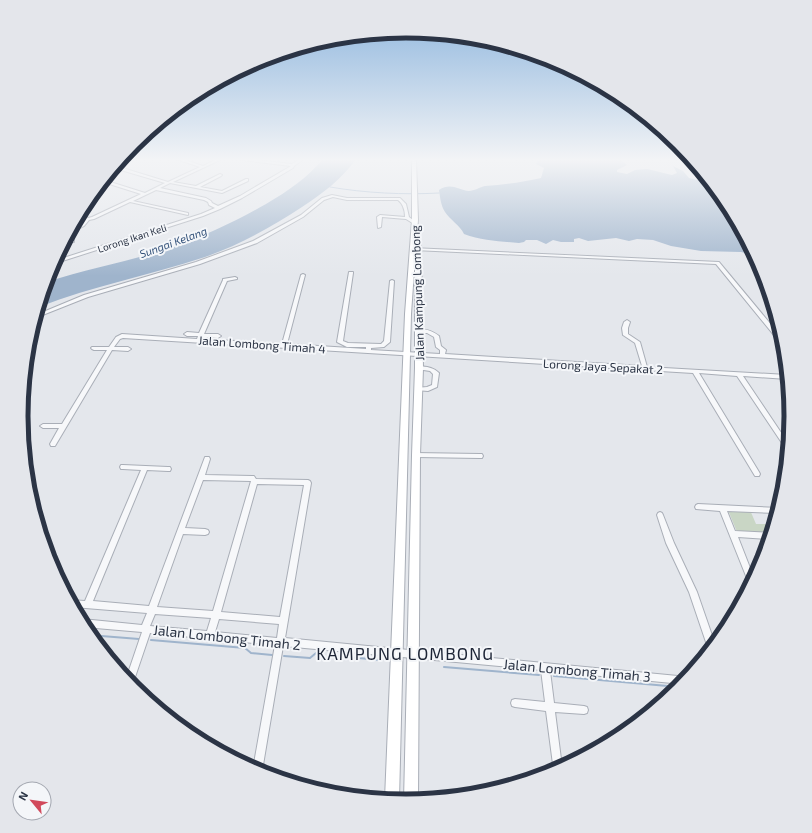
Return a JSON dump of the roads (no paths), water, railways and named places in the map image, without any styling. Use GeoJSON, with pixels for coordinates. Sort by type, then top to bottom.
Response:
{"type":"FeatureCollection","features":[{"type":"Feature","properties":{"kind":"street"},"geometry":{"type":"LineString","coordinates":[[79,228],[84,225],[87,219],[93,218],[138,198]]}},
{"type":"Feature","properties":{"kind":"street"},"geometry":{"type":"LineString","coordinates":[[199,198],[205,199],[210,202],[210,204],[219,208]]}},
{"type":"Feature","properties":{"kind":"street","name":"Lorong Ikan Keli"},"geometry":{"type":"LineString","coordinates":[[62,260],[202,216],[239,198]]}},
{"type":"Feature","properties":{"kind":"street"},"geometry":{"type":"LineString","coordinates":[[42,314],[86,296],[191,265],[255,242],[302,216],[323,199],[327,198]]}},
{"type":"Feature","properties":{"kind":"street"},"geometry":{"type":"LineString","coordinates":[[342,198],[400,199],[407,210],[407,218]]}},
{"type":"Feature","properties":{"kind":"street","name":"Jalan Kampung Lombong"},"geometry":{"type":"LineString","coordinates":[[411,794],[416,454],[419,368],[419,331],[415,249],[415,198]]}},
{"type":"Feature","properties":{"kind":"street"},"geometry":{"type":"LineString","coordinates":[[130,202],[187,214]]}},
{"type":"Feature","properties":{"kind":"street"},"geometry":{"type":"LineString","coordinates":[[379,227],[379,218],[381,216],[407,218],[415,222]]}},
{"type":"Feature","properties":{"kind":"street","name":"Jalan Kampung Lombong"},"geometry":{"type":"LineString","coordinates":[[392,794],[406,354],[408,314],[415,249]]}},
{"type":"Feature","properties":{"kind":"street"},"geometry":{"type":"LineString","coordinates":[[415,249],[717,264],[774,333]]}},
{"type":"Feature","properties":{"kind":"street"},"geometry":{"type":"LineString","coordinates":[[351,273],[340,342],[347,345],[368,349],[382,346],[387,342],[392,281]]}},
{"type":"Feature","properties":{"kind":"street"},"geometry":{"type":"LineString","coordinates":[[284,345],[303,275]]}},
{"type":"Feature","properties":{"kind":"street"},"geometry":{"type":"LineString","coordinates":[[200,338],[225,280],[235,278]]}},
{"type":"Feature","properties":{"kind":"street"},"geometry":{"type":"LineString","coordinates":[[627,322],[625,328],[626,335],[637,342],[645,369]]}},
{"type":"Feature","properties":{"kind":"street"},"geometry":{"type":"LineString","coordinates":[[419,331],[428,331],[436,336],[439,347],[443,350],[442,356]]}},
{"type":"Feature","properties":{"kind":"street"},"geometry":{"type":"LineString","coordinates":[[187,334],[200,338],[218,336]]}},
{"type":"Feature","properties":{"kind":"street","name":"Jalan Lombong Timah 4"},"geometry":{"type":"LineString","coordinates":[[110,349],[118,338],[122,336],[200,338],[284,345],[368,349],[418,355]]}},
{"type":"Feature","properties":{"kind":"street"},"geometry":{"type":"LineString","coordinates":[[94,348],[128,349]]}},
{"type":"Feature","properties":{"kind":"street"},"geometry":{"type":"LineString","coordinates":[[53,444],[110,349]]}},
{"type":"Feature","properties":{"kind":"street","name":"Lorong Jaya Sepakat 2"},"geometry":{"type":"LineString","coordinates":[[418,355],[782,377]]}},
{"type":"Feature","properties":{"kind":"street"},"geometry":{"type":"LineString","coordinates":[[418,389],[428,389],[434,386],[436,373],[430,369],[419,368]]}},
{"type":"Feature","properties":{"kind":"street"},"geometry":{"type":"LineString","coordinates":[[695,372],[757,474]]}},
{"type":"Feature","properties":{"kind":"street"},"geometry":{"type":"LineString","coordinates":[[739,374],[783,440]]}},
{"type":"Feature","properties":{"kind":"street"},"geometry":{"type":"LineString","coordinates":[[43,426],[64,426]]}},
{"type":"Feature","properties":{"kind":"street"},"geometry":{"type":"LineString","coordinates":[[416,454],[480,456]]}},
{"type":"Feature","properties":{"kind":"street"},"geometry":{"type":"LineString","coordinates":[[131,676],[146,629],[207,459]]}},
{"type":"Feature","properties":{"kind":"street"},"geometry":{"type":"LineString","coordinates":[[123,467],[168,469]]}},
{"type":"Feature","properties":{"kind":"street"},"geometry":{"type":"LineString","coordinates":[[88,604],[145,468]]}},
{"type":"Feature","properties":{"kind":"street"},"geometry":{"type":"LineString","coordinates":[[200,477],[252,478],[254,481],[308,483],[258,765]]}},
{"type":"Feature","properties":{"kind":"street"},"geometry":{"type":"LineString","coordinates":[[210,636],[254,481]]}},
{"type":"Feature","properties":{"kind":"street"},"geometry":{"type":"LineString","coordinates":[[698,507],[772,510]]}},
{"type":"Feature","properties":{"kind":"street"},"geometry":{"type":"LineString","coordinates":[[722,508],[749,574]]}},
{"type":"Feature","properties":{"kind":"street"},"geometry":{"type":"LineString","coordinates":[[660,515],[670,543],[693,592],[710,642]]}},
{"type":"Feature","properties":{"kind":"street"},"geometry":{"type":"LineString","coordinates":[[181,531],[205,532]]}},
{"type":"Feature","properties":{"kind":"street"},"geometry":{"type":"LineString","coordinates":[[733,534],[765,536]]}},
{"type":"Feature","properties":{"kind":"street"},"geometry":{"type":"LineString","coordinates":[[78,603],[284,621]]}},
{"type":"Feature","properties":{"kind":"street","name":"Jalan Lombong Timah 2"},"geometry":{"type":"LineString","coordinates":[[90,624],[396,653]]}},
{"type":"Feature","properties":{"kind":"street","name":"Jalan Lombong Timah 3"},"geometry":{"type":"LineString","coordinates":[[396,653],[678,679]]}},
{"type":"Feature","properties":{"kind":"street"},"geometry":{"type":"LineString","coordinates":[[545,667],[557,763]]}},
{"type":"Feature","properties":{"kind":"street"},"geometry":{"type":"LineString","coordinates":[[515,703],[584,710]]}},
{"type":"Feature","properties":{"kind":"water"},"geometry":{"type":"Polygon","coordinates":[[[276,198],[315,198],[291,214],[255,235],[205,257],[80,293],[45,305],[54,280],[188,242],[276,198]]]}},
{"type":"Feature","properties":{"kind":"water"},"geometry":{"type":"Polygon","coordinates":[[[440,198],[714,198],[747,253],[701,251],[671,246],[653,240],[637,239],[629,241],[616,238],[588,241],[579,238],[574,239],[574,242],[561,242],[553,240],[546,244],[537,240],[526,240],[519,243],[484,239],[464,234],[447,215],[440,198]]]}},
{"type":"Feature","properties":{"kind":"waterway"},"geometry":{"type":"LineString","coordinates":[[98,636],[139,639]]}},
{"type":"Feature","properties":{"kind":"waterway"},"geometry":{"type":"LineString","coordinates":[[151,640],[245,648],[251,653],[272,655]]}},
{"type":"Feature","properties":{"kind":"waterway"},"geometry":{"type":"LineString","coordinates":[[284,656],[310,658],[316,653],[321,654]]}},
{"type":"Feature","properties":{"kind":"waterway"},"geometry":{"type":"LineString","coordinates":[[338,656],[379,660]]}},
{"type":"Feature","properties":{"kind":"waterway"},"geometry":{"type":"LineString","coordinates":[[444,667],[539,675]]}},
{"type":"Feature","properties":{"kind":"waterway"},"geometry":{"type":"LineString","coordinates":[[554,676],[671,686]]}},
{"type":"Feature","properties":{"kind":"district","name":"KAMPUNG LOMBONG"},"geometry":{"type":"Point","coordinates":[405,653]}},
{"type":"Feature","properties":{"kind":"water label","name":"Sungai Kelang"},"geometry":{"type":"Point","coordinates":[173,242]}}]}
